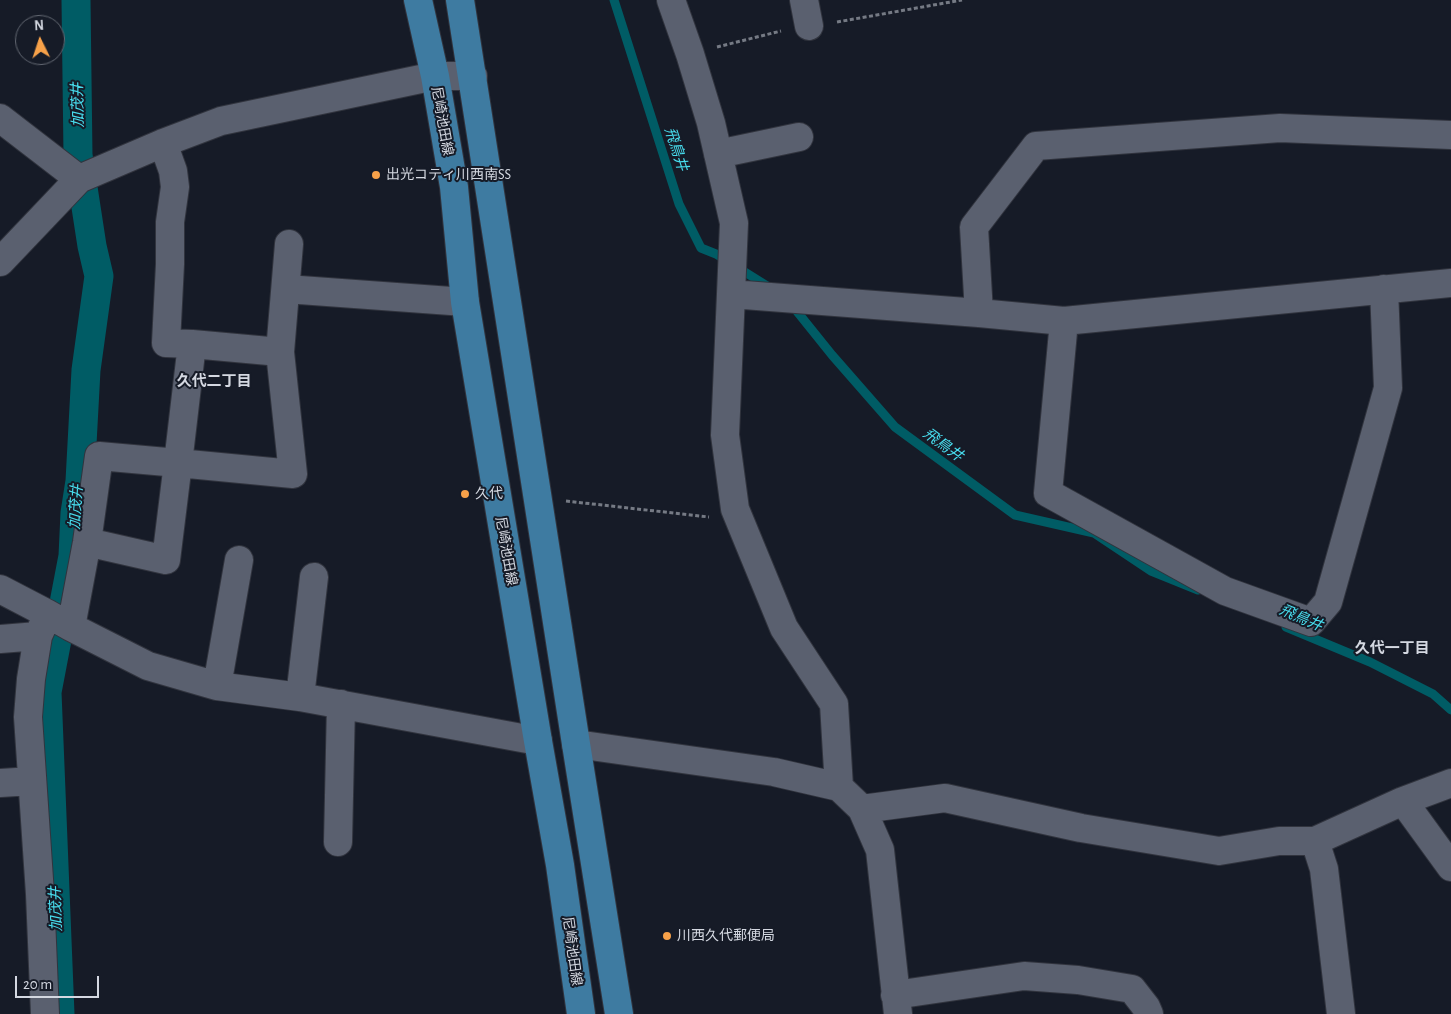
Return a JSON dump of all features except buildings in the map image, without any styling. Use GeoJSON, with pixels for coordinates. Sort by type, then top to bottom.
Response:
{"type":"FeatureCollection","features":[{"type":"Feature","properties":{"kind":"main road","name":"尼崎池田線"},"geometry":{"type":"LineString","coordinates":[[418,0],[435,76],[454,187],[465,302],[560,864],[581,1014]]}},
{"type":"Feature","properties":{"kind":"main road"},"geometry":{"type":"LineString","coordinates":[[460,0],[619,1014]]}},
{"type":"Feature","properties":{"kind":"street"},"geometry":{"type":"LineString","coordinates":[[670,0],[690,54],[711,123],[734,223],[725,435],[734,509],[784,628],[834,704],[839,787]]}},
{"type":"Feature","properties":{"kind":"street"},"geometry":{"type":"LineString","coordinates":[[804,0],[809,26]]}},
{"type":"Feature","properties":{"kind":"street"},"geometry":{"type":"LineString","coordinates":[[0,262],[79,179],[163,143],[221,121],[435,76],[473,76]]}},
{"type":"Feature","properties":{"kind":"street"},"geometry":{"type":"LineString","coordinates":[[0,118],[79,179]]}},
{"type":"Feature","properties":{"kind":"street"},"geometry":{"type":"LineString","coordinates":[[979,312],[974,227],[1036,146],[1280,128],[1451,134]]}},
{"type":"Feature","properties":{"kind":"street"},"geometry":{"type":"LineString","coordinates":[[718,154],[799,137]]}},
{"type":"Feature","properties":{"kind":"street"},"geometry":{"type":"LineString","coordinates":[[163,143],[173,171],[175,187],[170,222],[166,342],[280,352]]}},
{"type":"Feature","properties":{"kind":"street"},"geometry":{"type":"LineString","coordinates":[[71,628],[87,542],[99,456],[292,474],[280,352],[289,244]]}},
{"type":"Feature","properties":{"kind":"street"},"geometry":{"type":"LineString","coordinates":[[731,294],[979,312],[1064,321],[1451,283]]}},
{"type":"Feature","properties":{"kind":"street"},"geometry":{"type":"LineString","coordinates":[[286,289],[465,302]]}},
{"type":"Feature","properties":{"kind":"street"},"geometry":{"type":"LineString","coordinates":[[1064,321],[1048,493],[1224,591],[1311,622],[1328,602],[1388,388],[1384,289]]}},
{"type":"Feature","properties":{"kind":"street"},"geometry":{"type":"LineString","coordinates":[[87,542],[166,560],[192,344]]}},
{"type":"Feature","properties":{"kind":"street"},"geometry":{"type":"LineString","coordinates":[[217,686],[239,560]]}},
{"type":"Feature","properties":{"kind":"street"},"geometry":{"type":"LineString","coordinates":[[300,697],[314,577]]}},
{"type":"Feature","properties":{"kind":"street"},"geometry":{"type":"LineString","coordinates":[[0,589],[43,625]]}},
{"type":"Feature","properties":{"kind":"street"},"geometry":{"type":"LineString","coordinates":[[0,639],[43,625],[71,628],[148,666],[217,686],[342,704],[538,741]]}},
{"type":"Feature","properties":{"kind":"street"},"geometry":{"type":"LineString","coordinates":[[43,625],[31,679],[28,717],[40,894],[45,1014]]}},
{"type":"Feature","properties":{"kind":"street"},"geometry":{"type":"LineString","coordinates":[[338,842],[342,704]]}},
{"type":"Feature","properties":{"kind":"street"},"geometry":{"type":"LineString","coordinates":[[576,744],[774,772],[839,787],[862,809],[880,850],[896,1004],[1024,976],[1078,980],[1132,989],[1146,1006],[1148,1014]]}},
{"type":"Feature","properties":{"kind":"street"},"geometry":{"type":"LineString","coordinates":[[0,783],[32,781]]}},
{"type":"Feature","properties":{"kind":"street"},"geometry":{"type":"LineString","coordinates":[[862,809],[945,798],[1082,828],[1219,851],[1279,841],[1315,841],[1403,801],[1451,783]]}},
{"type":"Feature","properties":{"kind":"street"},"geometry":{"type":"LineString","coordinates":[[1403,801],[1451,868]]}},
{"type":"Feature","properties":{"kind":"street"},"geometry":{"type":"LineString","coordinates":[[1315,841],[1324,870],[1340,1014]]}},
{"type":"Feature","properties":{"kind":"path"},"geometry":{"type":"LineString","coordinates":[[565,501],[739,520]]}},
{"type":"Feature","properties":{"kind":"waterway","name":"加茂井"},"geometry":{"type":"LineString","coordinates":[[60,1014],[47,692],[73,556],[75,513],[80,481],[86,370],[99,276],[92,246],[78,155],[76,0]]}},
{"type":"Feature","properties":{"kind":"waterway","name":"飛鳥井"},"geometry":{"type":"LineString","coordinates":[[614,0],[679,204],[701,248],[716,254],[772,289]]}},
{"type":"Feature","properties":{"kind":"waterway","name":"飛鳥井"},"geometry":{"type":"LineString","coordinates":[[791,304],[832,355],[895,427],[1015,515],[1094,533],[1151,571],[1198,590]]}},
{"type":"Feature","properties":{"kind":"waterway","name":"飛鳥井"},"geometry":{"type":"LineString","coordinates":[[1286,627],[1370,662],[1433,694],[1451,710]]}},
{"type":"Feature","properties":{"kind":"place","name":"出光コティ川西南SS"},"geometry":{"type":"Point","coordinates":[376,175]}},
{"type":"Feature","properties":{"kind":"place","name":"久代"},"geometry":{"type":"Point","coordinates":[465,494]}},
{"type":"Feature","properties":{"kind":"place","name":"川西久代郵便局"},"geometry":{"type":"Point","coordinates":[667,936]}},
{"type":"Feature","properties":{"kind":"district","name":"久代二丁目"},"geometry":{"type":"Point","coordinates":[214,381]}},
{"type":"Feature","properties":{"kind":"district","name":"久代一丁目"},"geometry":{"type":"Point","coordinates":[1392,648]}}]}
